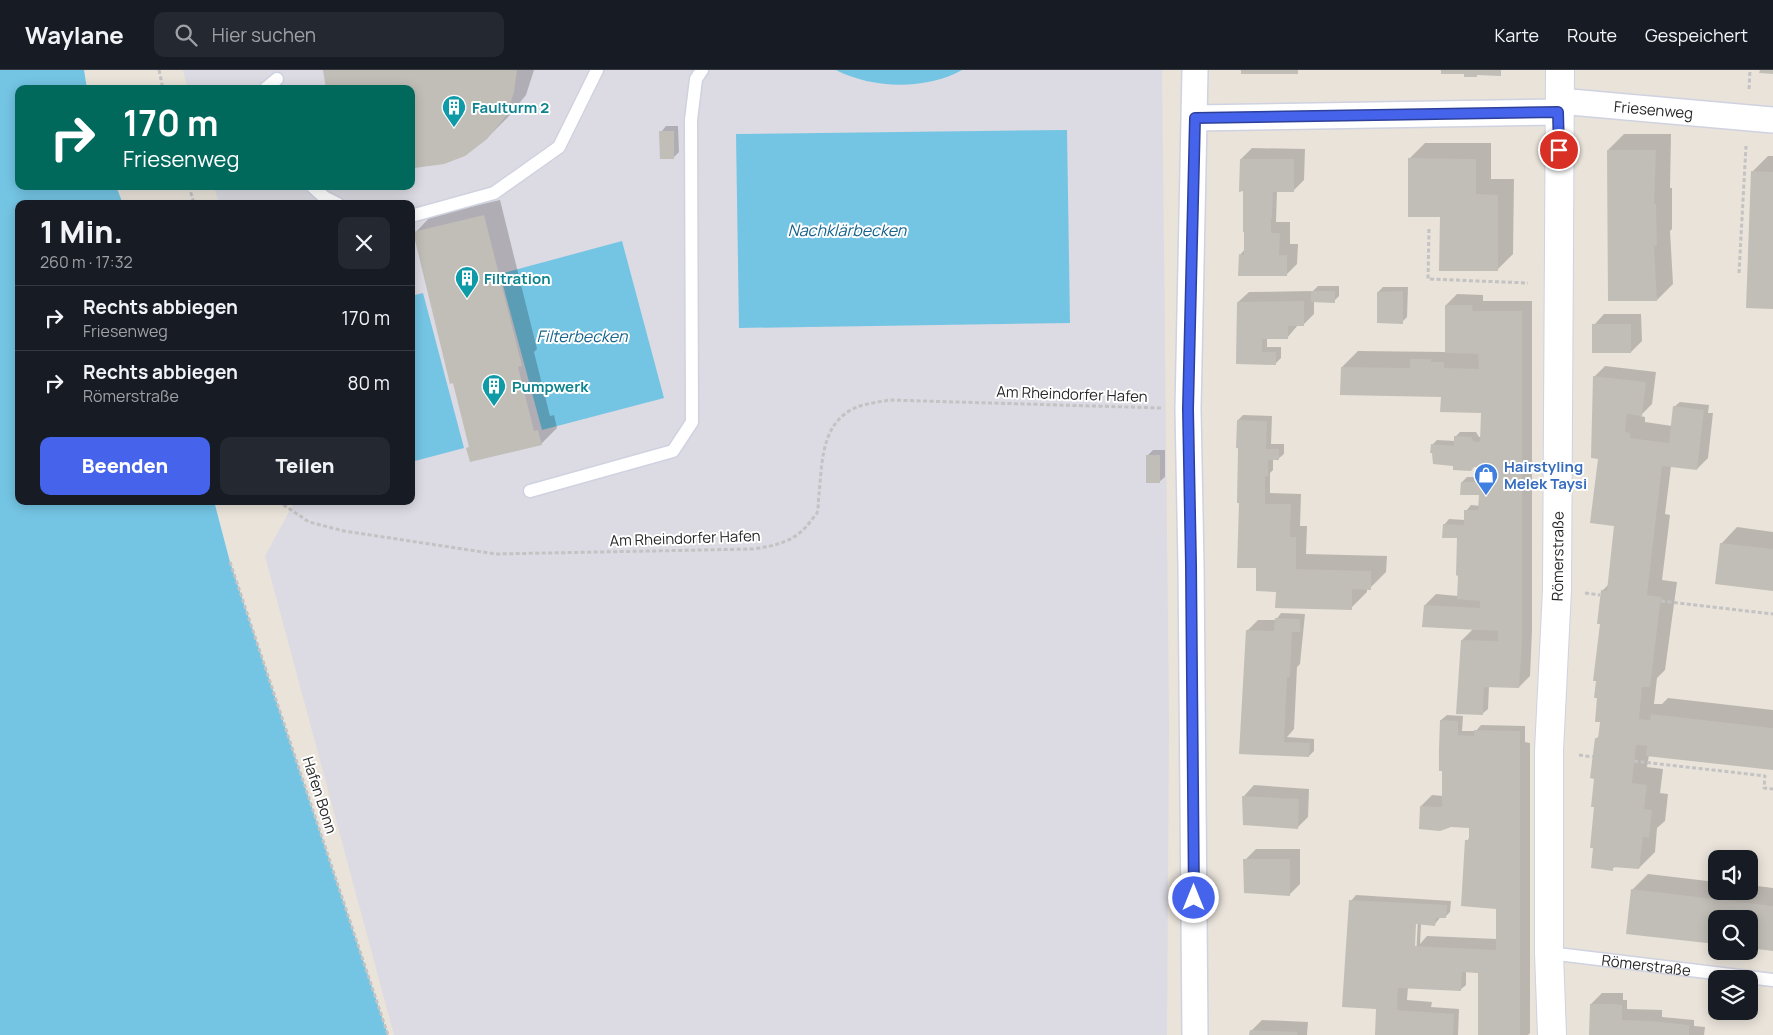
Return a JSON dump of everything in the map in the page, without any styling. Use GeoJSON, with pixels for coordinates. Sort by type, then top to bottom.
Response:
{"type":"FeatureCollection","features":[{"type":"Feature","properties":{"kind":"street"},"geometry":{"type":"LineString","coordinates":[[1195,70],[1188,409],[1192,575],[1195,1035]]}},
{"type":"Feature","properties":{"kind":"street","name":"Römerstraße"},"geometry":{"type":"LineString","coordinates":[[1552,1035],[1549,953],[1549,751],[1557,590],[1560,70]]}},
{"type":"Feature","properties":{"kind":"street","name":"Friesenweg"},"geometry":{"type":"LineString","coordinates":[[1195,118],[1559,107],[1773,120]]}},
{"type":"Feature","properties":{"kind":"lane"},"geometry":{"type":"LineString","coordinates":[[415,215],[494,193],[559,147],[597,70]]}},
{"type":"Feature","properties":{"kind":"lane"},"geometry":{"type":"LineString","coordinates":[[530,491],[673,450],[692,422],[691,120],[696,79],[702,70]]}},
{"type":"Feature","properties":{"kind":"lane"},"geometry":{"type":"LineString","coordinates":[[270,85],[277,79]]}},
{"type":"Feature","properties":{"kind":"lane"},"geometry":{"type":"LineString","coordinates":[[316,190],[330,200]]}},
{"type":"Feature","properties":{"kind":"lane","name":"Römerstraße"},"geometry":{"type":"LineString","coordinates":[[1549,953],[1773,980]]}},
{"type":"Feature","properties":{"kind":"path"},"geometry":{"type":"LineString","coordinates":[[159,70],[162,85]]}},
{"type":"Feature","properties":{"kind":"path"},"geometry":{"type":"LineString","coordinates":[[1739,273],[1750,70]]}},
{"type":"Feature","properties":{"kind":"path"},"geometry":{"type":"LineString","coordinates":[[1429,229],[1428,279],[1559,284]]}},
{"type":"Feature","properties":{"kind":"path","name":"Am Rheindorfer Hafen"},"geometry":{"type":"LineString","coordinates":[[283,505],[309,522],[344,531],[496,554],[754,549],[773,546],[790,540],[805,529],[817,513],[825,445],[829,433],[836,422],[858,406],[889,400],[1188,409]]}},
{"type":"Feature","properties":{"kind":"path","name":"Hafen Bonn"},"geometry":{"type":"LineString","coordinates":[[230,562],[388,1035]]}},
{"type":"Feature","properties":{"kind":"path"},"geometry":{"type":"LineString","coordinates":[[1661,601],[1773,614]]}},
{"type":"Feature","properties":{"kind":"path"},"geometry":{"type":"LineString","coordinates":[[1634,761],[1765,776],[1764,788],[1773,789]]}},
{"type":"Feature","properties":{"kind":"shaded area"},"geometry":{"type":"Polygon","coordinates":[[[183,70],[1162,70],[1169,723],[1167,1035],[394,1035],[265,556],[293,505],[415,505],[415,200],[218,200],[215,190],[415,190],[415,85],[187,85],[183,70]]]}},
{"type":"Feature","properties":{"kind":"water"},"geometry":{"type":"Polygon","coordinates":[[[0,70],[84,70],[86,85],[15,85],[15,190],[118,190],[121,200],[15,200],[15,505],[215,505],[230,562],[388,1035],[0,1035],[0,70]]]}},
{"type":"Feature","properties":{"kind":"water"},"geometry":{"type":"Polygon","coordinates":[[[836,70],[962,70],[948,77],[933,81],[899,85],[866,81],[836,70]]]}},
{"type":"Feature","properties":{"kind":"water","name":"Nachklärbecken"},"geometry":{"type":"Polygon","coordinates":[[[1067,130],[1070,323],[739,328],[736,134],[1067,130]]]}},
{"type":"Feature","properties":{"kind":"water","name":"Filterbecken"},"geometry":{"type":"Polygon","coordinates":[[[622,241],[664,398],[542,430],[500,274],[622,241]]]}},
{"type":"Feature","properties":{"kind":"water"},"geometry":{"type":"Polygon","coordinates":[[[423,293],[464,448],[415,461],[415,295],[423,293]]]}},
{"type":"Feature","properties":{"kind":"building","name":"Faulturm 2"},"geometry":{"type":"Polygon","coordinates":[[[323,70],[517,70],[514,92],[506,116],[487,139],[465,156],[444,164],[415,168],[415,85],[325,85],[323,70]]]}},
{"type":"Feature","properties":{"kind":"building"},"geometry":{"type":"Polygon","coordinates":[[[1241,70],[1298,70],[1298,74],[1241,74],[1241,70]]]}},
{"type":"Feature","properties":{"kind":"building"},"geometry":{"type":"Polygon","coordinates":[[[1441,70],[1501,70],[1501,76],[1477,75],[1477,77],[1464,77],[1464,74],[1441,74],[1441,70]]]}},
{"type":"Feature","properties":{"kind":"building"},"geometry":{"type":"Polygon","coordinates":[[[1760,70],[1773,70],[1773,74],[1759,73],[1760,70]]]}},
{"type":"Feature","properties":{"kind":"building"},"geometry":{"type":"Polygon","coordinates":[[[659,131],[674,131],[674,159],[660,159],[659,131]]]}},
{"type":"Feature","properties":{"kind":"building"},"geometry":{"type":"Polygon","coordinates":[[[1607,150],[1656,150],[1654,204],[1656,204],[1657,246],[1654,246],[1657,301],[1608,301],[1607,150]]]}},
{"type":"Feature","properties":{"kind":"building"},"geometry":{"type":"Polygon","coordinates":[[[1408,158],[1476,159],[1476,194],[1498,195],[1498,271],[1439,271],[1440,217],[1408,217],[1408,158]]]}},
{"type":"Feature","properties":{"kind":"building"},"geometry":{"type":"Polygon","coordinates":[[[1240,159],[1294,159],[1294,192],[1273,192],[1271,218],[1271,233],[1280,233],[1279,255],[1287,255],[1287,276],[1238,276],[1239,254],[1244,255],[1243,191],[1239,192],[1240,159]]]}},
{"type":"Feature","properties":{"kind":"building"},"geometry":{"type":"Polygon","coordinates":[[[1751,171],[1773,172],[1773,309],[1746,308],[1751,171]]]}},
{"type":"Feature","properties":{"kind":"building","name":"Filtration"},"geometry":{"type":"Polygon","coordinates":[[[484,215],[522,366],[518,367],[534,431],[538,430],[542,445],[470,462],[466,448],[469,447],[453,383],[450,384],[415,240],[415,232],[484,215]]]}},
{"type":"Feature","properties":{"kind":"building"},"geometry":{"type":"Polygon","coordinates":[[[1311,291],[1335,291],[1335,303],[1311,302],[1311,291]]]}},
{"type":"Feature","properties":{"kind":"building"},"geometry":{"type":"Polygon","coordinates":[[[1403,291],[1403,324],[1377,323],[1377,292],[1403,291]]]}},
{"type":"Feature","properties":{"kind":"building"},"geometry":{"type":"Polygon","coordinates":[[[1304,301],[1304,326],[1288,326],[1288,339],[1262,339],[1262,352],[1276,352],[1276,365],[1236,364],[1237,302],[1304,301]]]}},
{"type":"Feature","properties":{"kind":"building"},"geometry":{"type":"Polygon","coordinates":[[[1445,305],[1472,305],[1473,311],[1522,311],[1522,643],[1519,688],[1484,687],[1483,715],[1456,714],[1461,640],[1498,641],[1498,631],[1422,627],[1424,605],[1480,608],[1480,601],[1457,599],[1457,538],[1442,538],[1443,524],[1464,525],[1464,510],[1478,510],[1479,495],[1460,495],[1461,482],[1479,482],[1479,467],[1474,467],[1471,471],[1453,470],[1453,466],[1433,464],[1432,453],[1430,453],[1431,444],[1454,446],[1454,436],[1471,437],[1474,442],[1480,442],[1481,413],[1440,412],[1441,397],[1340,395],[1341,367],[1410,368],[1410,359],[1431,359],[1431,362],[1444,362],[1444,368],[1479,369],[1478,354],[1445,353],[1445,305]]]}},
{"type":"Feature","properties":{"kind":"building"},"geometry":{"type":"Polygon","coordinates":[[[1592,324],[1631,324],[1631,353],[1592,353],[1592,324]]]}},
{"type":"Feature","properties":{"kind":"building"},"geometry":{"type":"Polygon","coordinates":[[[1593,376],[1646,382],[1642,416],[1627,414],[1625,432],[1630,433],[1630,438],[1669,443],[1673,406],[1704,410],[1697,470],[1662,466],[1647,595],[1661,597],[1650,687],[1642,687],[1639,719],[1650,720],[1651,714],[1773,728],[1773,770],[1646,756],[1647,746],[1636,745],[1632,783],[1647,785],[1644,809],[1652,810],[1649,838],[1643,837],[1639,869],[1613,867],[1613,871],[1591,868],[1593,848],[1590,848],[1594,807],[1591,807],[1594,779],[1590,778],[1595,738],[1598,739],[1600,722],[1595,722],[1597,698],[1594,698],[1596,681],[1593,681],[1600,624],[1597,624],[1601,590],[1607,591],[1614,526],[1590,523],[1598,459],[1591,458],[1593,376]]]}},
{"type":"Feature","properties":{"kind":"building"},"geometry":{"type":"Polygon","coordinates":[[[1237,420],[1267,421],[1266,449],[1279,449],[1279,460],[1268,460],[1268,476],[1265,477],[1265,504],[1291,504],[1290,537],[1296,537],[1296,569],[1371,571],[1371,590],[1352,589],[1352,610],[1275,608],[1276,592],[1256,591],[1256,568],[1237,568],[1239,503],[1237,503],[1237,420]]]}},
{"type":"Feature","properties":{"kind":"building"},"geometry":{"type":"Polygon","coordinates":[[[1146,455],[1160,455],[1160,483],[1146,483],[1146,455]]]}},
{"type":"Feature","properties":{"kind":"building"},"geometry":{"type":"Polygon","coordinates":[[[1720,543],[1773,549],[1773,591],[1715,584],[1720,543]]]}},
{"type":"Feature","properties":{"kind":"building"},"geometry":{"type":"Polygon","coordinates":[[[1275,618],[1300,619],[1300,632],[1292,632],[1290,677],[1287,677],[1284,742],[1310,743],[1309,757],[1239,754],[1246,630],[1274,631],[1275,618]]]}},
{"type":"Feature","properties":{"kind":"building"},"geometry":{"type":"Polygon","coordinates":[[[1440,720],[1458,721],[1458,735],[1474,736],[1474,730],[1520,731],[1520,1035],[1478,1035],[1478,973],[1462,972],[1461,991],[1398,988],[1397,1010],[1454,1014],[1453,1035],[1375,1035],[1376,1009],[1342,1007],[1349,900],[1447,905],[1446,918],[1436,918],[1435,926],[1416,924],[1415,946],[1496,950],[1496,909],[1461,906],[1465,840],[1469,840],[1469,828],[1451,827],[1440,831],[1419,829],[1420,806],[1442,807],[1442,771],[1439,771],[1440,720]]]}},
{"type":"Feature","properties":{"kind":"building"},"geometry":{"type":"Polygon","coordinates":[[[1242,796],[1299,799],[1298,829],[1243,825],[1242,796]]]}},
{"type":"Feature","properties":{"kind":"building"},"geometry":{"type":"Polygon","coordinates":[[[1243,859],[1290,859],[1290,896],[1244,893],[1243,859]]]}},
{"type":"Feature","properties":{"kind":"building"},"geometry":{"type":"Polygon","coordinates":[[[1631,889],[1708,898],[1708,900],[1773,906],[1773,951],[1758,949],[1758,910],[1708,910],[1708,943],[1626,934],[1631,889]]]}},
{"type":"Feature","properties":{"kind":"building"},"geometry":{"type":"Polygon","coordinates":[[[1590,1004],[1622,1005],[1622,1020],[1689,1025],[1689,1035],[1589,1035],[1590,1004]]]}},
{"type":"Feature","properties":{"kind":"building"},"geometry":{"type":"Polygon","coordinates":[[[1250,1030],[1298,1032],[1297,1035],[1249,1035],[1250,1030]]]}},
{"type":"Feature","properties":{"kind":"place","name":"Faulturm 2"},"geometry":{"type":"Point","coordinates":[454,128]}},
{"type":"Feature","properties":{"kind":"place","name":"Filtration"},"geometry":{"type":"Point","coordinates":[467,299]}},
{"type":"Feature","properties":{"kind":"place","name":"Pumpwerk"},"geometry":{"type":"Point","coordinates":[494,407]}},
{"type":"Feature","properties":{"kind":"place","name":"Hairstyling Melek Taysi"},"geometry":{"type":"Point","coordinates":[1486,496]}},
{"type":"Feature","properties":{"kind":"route"},"geometry":{"type":"LineString","coordinates":[[1194,898],[1188,409],[1195,118],[1558,112],[1559,150]]}}]}
